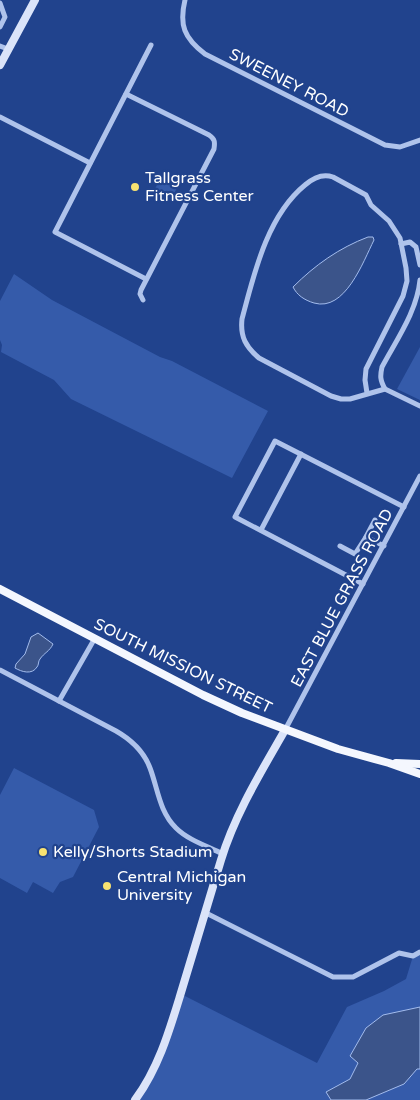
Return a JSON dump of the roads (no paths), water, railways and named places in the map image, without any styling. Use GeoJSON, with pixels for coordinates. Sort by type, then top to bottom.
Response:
{"type":"FeatureCollection","features":[{"type":"Feature","properties":{"kind":"main road","name":"SOUTH MISSION STREET"},"geometry":{"type":"LineString","coordinates":[[0,588],[203,695],[242,713],[338,749],[420,774]]}},
{"type":"Feature","properties":{"kind":"main road","name":"SOUTH MISSION STREET"},"geometry":{"type":"LineString","coordinates":[[389,763],[420,764]]}},
{"type":"Feature","properties":{"kind":"street"},"geometry":{"type":"LineString","coordinates":[[0,63],[35,0]]}},
{"type":"Feature","properties":{"kind":"street","name":"SWEENEY ROAD"},"geometry":{"type":"LineString","coordinates":[[185,0],[182,22],[186,34],[193,45],[204,54],[385,145],[400,147],[420,140]]}},
{"type":"Feature","properties":{"kind":"street"},"geometry":{"type":"LineString","coordinates":[[0,3],[5,17],[0,27]]}},
{"type":"Feature","properties":{"kind":"street"},"geometry":{"type":"LineString","coordinates":[[146,279],[55,232],[151,45]]}},
{"type":"Feature","properties":{"kind":"street"},"geometry":{"type":"LineString","coordinates":[[0,46],[8,49]]}},
{"type":"Feature","properties":{"kind":"street"},"geometry":{"type":"LineString","coordinates":[[126,94],[209,135],[215,144],[146,279],[140,294],[143,300]]}},
{"type":"Feature","properties":{"kind":"street"},"geometry":{"type":"LineString","coordinates":[[0,117],[90,163]]}},
{"type":"Feature","properties":{"kind":"street"},"geometry":{"type":"LineString","coordinates":[[367,393],[366,369],[402,296],[407,281],[400,238],[389,221],[370,205],[366,195],[327,175],[311,179],[288,200],[263,247],[242,319],[241,330],[243,339],[259,358],[331,396],[350,399],[385,389]]}},
{"type":"Feature","properties":{"kind":"street"},"geometry":{"type":"LineString","coordinates":[[401,244],[410,242],[416,247],[420,265]]}},
{"type":"Feature","properties":{"kind":"street"},"geometry":{"type":"LineString","coordinates":[[420,280],[414,306],[382,367],[380,376],[380,381],[385,389],[420,406]]}},
{"type":"Feature","properties":{"kind":"street"},"geometry":{"type":"LineString","coordinates":[[363,584],[235,517],[275,441],[404,507]]}},
{"type":"Feature","properties":{"kind":"street"},"geometry":{"type":"LineString","coordinates":[[261,530],[301,454]]}},
{"type":"Feature","properties":{"kind":"street","name":"EAST BLUE GRASS ROAD"},"geometry":{"type":"LineString","coordinates":[[285,730],[420,476]]}},
{"type":"Feature","properties":{"kind":"street"},"geometry":{"type":"LineString","coordinates":[[340,546],[355,554],[375,520]]}},
{"type":"Feature","properties":{"kind":"street"},"geometry":{"type":"LineString","coordinates":[[366,537],[384,546]]}},
{"type":"Feature","properties":{"kind":"street"},"geometry":{"type":"LineString","coordinates":[[59,701],[95,638]]}},
{"type":"Feature","properties":{"kind":"street"},"geometry":{"type":"LineString","coordinates":[[0,670],[116,731],[131,742],[149,766],[159,800],[170,821],[186,836],[223,854]]}},
{"type":"Feature","properties":{"kind":"street"},"geometry":{"type":"LineString","coordinates":[[135,1100],[148,1080],[162,1052],[223,854],[242,808],[285,730]]}},
{"type":"Feature","properties":{"kind":"street"},"geometry":{"type":"LineString","coordinates":[[206,913],[333,977],[353,977],[399,953],[412,956],[420,952]]}},
{"type":"Feature","properties":{"kind":"place","name":"Tallgrass Fitness Center"},"geometry":{"type":"Point","coordinates":[135,187]}},
{"type":"Feature","properties":{"kind":"place","name":"Kelly/Shorts Stadium"},"geometry":{"type":"Point","coordinates":[43,852]}},
{"type":"Feature","properties":{"kind":"place","name":"Central Michigan University"},"geometry":{"type":"Point","coordinates":[107,886]}}]}
